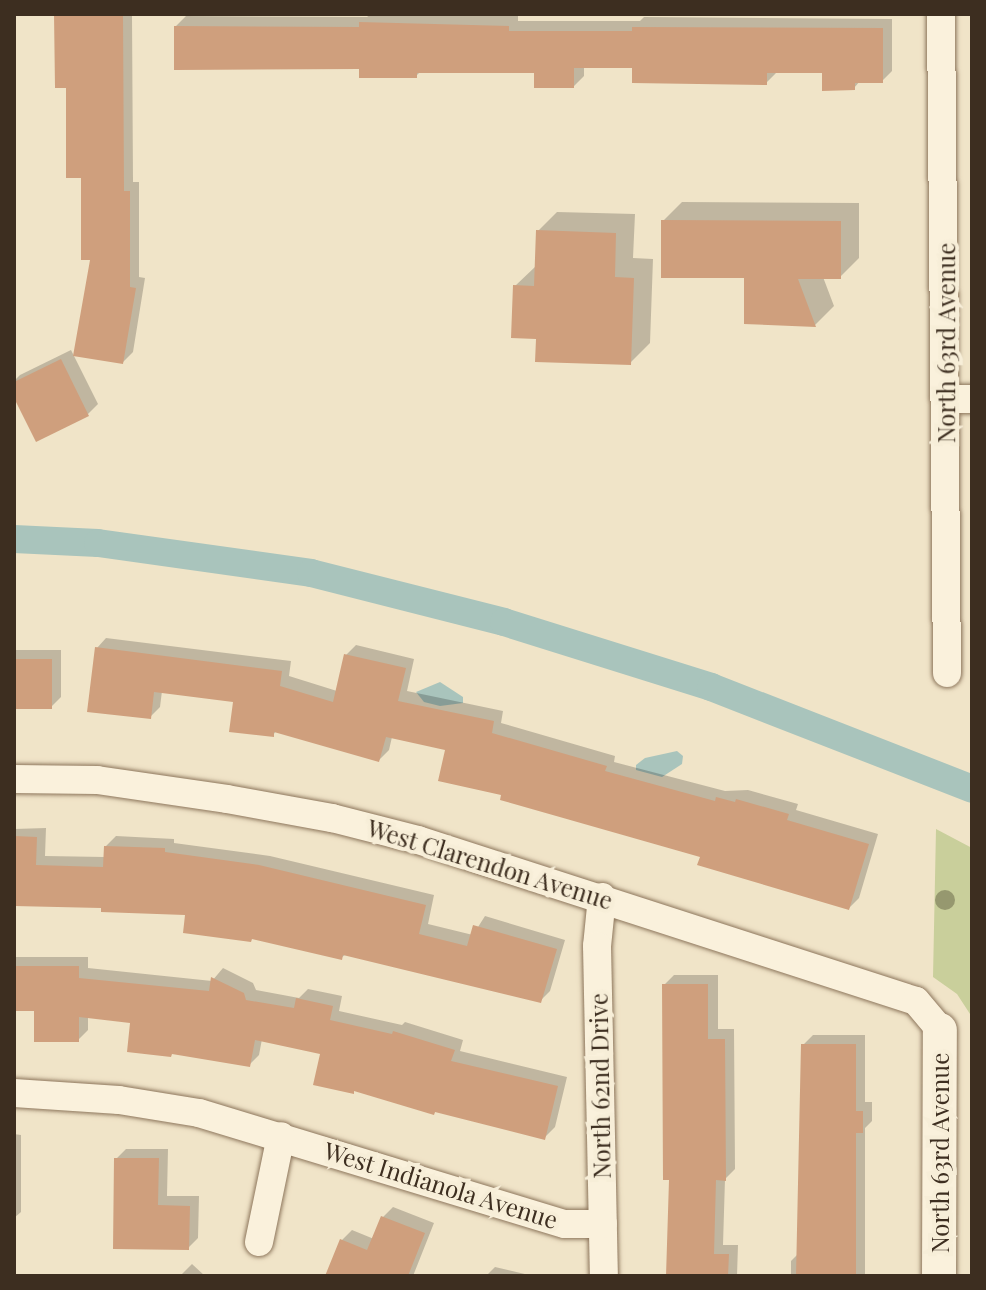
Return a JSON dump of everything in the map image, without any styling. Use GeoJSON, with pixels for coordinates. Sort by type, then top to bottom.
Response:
{"type":"FeatureCollection","features":[{"type":"Feature","properties":{"kind":"street","name":"North 63rd Avenue"},"geometry":{"type":"LineString","coordinates":[[941,14],[960,399],[947,673]]}},
{"type":"Feature","properties":{"kind":"street","name":"West Clarendon Avenue"},"geometry":{"type":"LineString","coordinates":[[14,779],[97,780],[332,818],[418,840],[916,1001],[940,1030]]}},
{"type":"Feature","properties":{"kind":"street","name":"North 62nd Drive"},"geometry":{"type":"LineString","coordinates":[[602,897],[597,946],[604,1276]]}},
{"type":"Feature","properties":{"kind":"street","name":"North 63rd Avenue"},"geometry":{"type":"LineString","coordinates":[[939,1276],[940,1030]]}},
{"type":"Feature","properties":{"kind":"street","name":"West Indianola Avenue"},"geometry":{"type":"LineString","coordinates":[[14,1093],[119,1100],[172,1108],[281,1136],[565,1224],[603,1224]]}},
{"type":"Feature","properties":{"kind":"street"},"geometry":{"type":"LineString","coordinates":[[259,1242],[281,1136]]}},
{"type":"Feature","properties":{"kind":"green space"},"geometry":{"type":"Polygon","coordinates":[[[936,829],[972,848],[972,1035],[970,1014],[957,994],[933,977],[936,829]]]}},
{"type":"Feature","properties":{"kind":"water"},"geometry":{"type":"Polygon","coordinates":[[[440,682],[463,697],[463,703],[440,706],[424,702],[416,692],[440,682]]]}},
{"type":"Feature","properties":{"kind":"water"},"geometry":{"type":"Polygon","coordinates":[[[677,751],[683,756],[682,764],[662,777],[636,770],[636,765],[645,758],[677,751]]]}},
{"type":"Feature","properties":{"kind":"building"},"geometry":{"type":"Polygon","coordinates":[[[54,14],[123,14],[124,191],[130,191],[130,287],[136,288],[123,364],[73,356],[90,260],[81,260],[81,178],[66,178],[66,88],[55,88],[54,14]]]}},
{"type":"Feature","properties":{"kind":"building"},"geometry":{"type":"Polygon","coordinates":[[[359,22],[509,26],[509,31],[632,31],[632,27],[883,28],[883,83],[855,83],[855,90],[822,91],[822,73],[767,73],[767,85],[632,83],[632,68],[574,68],[574,88],[534,88],[534,73],[417,73],[417,78],[359,78],[359,69],[174,70],[174,26],[359,27],[359,22]]]}},
{"type":"Feature","properties":{"kind":"building"},"geometry":{"type":"Polygon","coordinates":[[[661,220],[841,221],[841,279],[798,279],[816,327],[744,324],[744,278],[661,278],[661,220]]]}},
{"type":"Feature","properties":{"kind":"building"},"geometry":{"type":"Polygon","coordinates":[[[536,230],[616,233],[615,277],[634,278],[631,365],[535,362],[536,339],[511,338],[513,285],[534,286],[536,230]]]}},
{"type":"Feature","properties":{"kind":"building"},"geometry":{"type":"Polygon","coordinates":[[[61,359],[89,416],[36,442],[14,398],[14,382],[61,359]]]}},
{"type":"Feature","properties":{"kind":"building"},"geometry":{"type":"Polygon","coordinates":[[[95,647],[282,671],[280,686],[333,702],[344,654],[406,668],[398,701],[494,721],[492,733],[607,766],[605,771],[715,801],[716,797],[735,802],[736,799],[789,814],[787,820],[869,844],[849,910],[697,865],[700,857],[500,800],[501,795],[438,781],[445,750],[386,737],[379,762],[274,732],[274,737],[229,732],[233,702],[154,692],[151,719],[87,712],[95,647]]]}},
{"type":"Feature","properties":{"kind":"building"},"geometry":{"type":"Polygon","coordinates":[[[14,659],[52,659],[52,709],[14,709],[14,659]]]}},
{"type":"Feature","properties":{"kind":"building"},"geometry":{"type":"Polygon","coordinates":[[[14,836],[37,837],[36,865],[103,867],[104,846],[165,848],[165,852],[259,865],[426,905],[419,934],[467,946],[473,925],[557,949],[541,1003],[343,955],[342,960],[252,939],[251,942],[183,933],[185,915],[101,912],[101,908],[14,906],[14,836]]]}},
{"type":"Feature","properties":{"kind":"building"},"geometry":{"type":"Polygon","coordinates":[[[14,966],[79,966],[79,978],[209,991],[211,977],[244,993],[246,1000],[294,1008],[296,998],[333,1006],[330,1020],[392,1034],[393,1031],[455,1050],[451,1061],[558,1086],[545,1140],[435,1112],[434,1115],[354,1091],[354,1094],[313,1085],[320,1054],[255,1040],[250,1067],[172,1054],[171,1057],[127,1052],[130,1023],[79,1017],[79,1042],[34,1042],[34,1011],[14,1011],[14,966]]]}},
{"type":"Feature","properties":{"kind":"building"},"geometry":{"type":"Polygon","coordinates":[[[662,984],[708,984],[708,1039],[725,1039],[726,1181],[716,1180],[714,1254],[729,1254],[728,1276],[666,1276],[669,1180],[663,1180],[662,984]]]}},
{"type":"Feature","properties":{"kind":"building"},"geometry":{"type":"Polygon","coordinates":[[[801,1044],[856,1044],[856,1111],[863,1111],[863,1133],[856,1133],[856,1276],[796,1276],[801,1044]]]}},
{"type":"Feature","properties":{"kind":"building"},"geometry":{"type":"Polygon","coordinates":[[[114,1158],[159,1158],[158,1205],[190,1206],[189,1250],[113,1249],[114,1158]]]}},
{"type":"Feature","properties":{"kind":"building"},"geometry":{"type":"Polygon","coordinates":[[[381,1216],[425,1233],[408,1276],[325,1276],[340,1239],[367,1250],[381,1216]]]}},
{"type":"Feature","properties":{"kind":"waterway"},"geometry":{"type":"LineString","coordinates":[[14,539],[98,543],[311,573],[504,622],[711,687],[972,789]]}}]}
